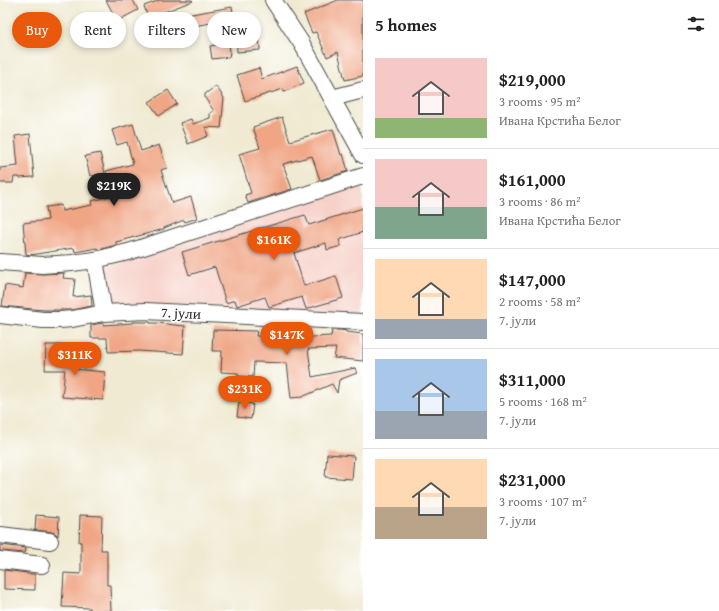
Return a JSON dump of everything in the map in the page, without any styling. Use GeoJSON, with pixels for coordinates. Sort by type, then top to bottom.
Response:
{"type":"FeatureCollection","features":[{"type":"Feature","properties":{"kind":"street"},"geometry":{"type":"LineString","coordinates":[[274,0],[302,44],[363,155]]}},
{"type":"Feature","properties":{"kind":"street"},"geometry":{"type":"LineString","coordinates":[[332,98],[363,90]]}},
{"type":"Feature","properties":{"kind":"street"},"geometry":{"type":"LineString","coordinates":[[0,262],[42,265],[95,260],[128,252],[363,176]]}},
{"type":"Feature","properties":{"kind":"street"},"geometry":{"type":"LineString","coordinates":[[95,260],[104,313]]}},
{"type":"Feature","properties":{"kind":"street","name":"7. јули"},"geometry":{"type":"LineString","coordinates":[[0,315],[43,320],[60,320],[104,313],[145,311],[363,322]]}},
{"type":"Feature","properties":{"kind":"street"},"geometry":{"type":"LineString","coordinates":[[0,535],[50,541]]}},
{"type":"Feature","properties":{"kind":"street"},"geometry":{"type":"LineString","coordinates":[[0,560],[42,564]]}},
{"type":"Feature","properties":{"kind":"shaded area"},"geometry":{"type":"Polygon","coordinates":[[[358,187],[363,192],[363,315],[109,305],[103,269],[358,187]]]}},
{"type":"Feature","properties":{"kind":"building"},"geometry":{"type":"Polygon","coordinates":[[[106,0],[133,0],[138,10],[126,16],[126,12],[112,12],[106,0]]]}},
{"type":"Feature","properties":{"kind":"building"},"geometry":{"type":"Polygon","coordinates":[[[160,0],[193,1],[164,12],[146,12],[144,6],[160,0]]]}},
{"type":"Feature","properties":{"kind":"building"},"geometry":{"type":"Polygon","coordinates":[[[338,0],[363,0],[363,76],[345,80],[338,52],[327,57],[316,32],[312,33],[304,14],[338,0]]]}},
{"type":"Feature","properties":{"kind":"building"},"geometry":{"type":"Polygon","coordinates":[[[232,7],[233,12],[207,12],[207,24],[199,25],[199,13],[232,7]]]}},
{"type":"Feature","properties":{"kind":"building"},"geometry":{"type":"Polygon","coordinates":[[[210,48],[230,48],[229,57],[212,59],[210,48]]]}},
{"type":"Feature","properties":{"kind":"building"},"geometry":{"type":"Polygon","coordinates":[[[237,48],[260,48],[260,50],[237,52],[237,48]]]}},
{"type":"Feature","properties":{"kind":"building"},"geometry":{"type":"Polygon","coordinates":[[[297,66],[304,83],[284,92],[283,89],[245,101],[237,75],[259,68],[262,79],[297,66]]]}},
{"type":"Feature","properties":{"kind":"building"},"geometry":{"type":"Polygon","coordinates":[[[216,86],[224,98],[221,128],[205,127],[208,136],[188,144],[180,123],[191,119],[193,124],[210,118],[210,113],[214,111],[205,98],[205,94],[216,86]]]}},
{"type":"Feature","properties":{"kind":"building"},"geometry":{"type":"Polygon","coordinates":[[[168,90],[177,104],[159,116],[149,102],[168,90]]]}},
{"type":"Feature","properties":{"kind":"building"},"geometry":{"type":"Polygon","coordinates":[[[282,117],[290,141],[333,129],[341,155],[343,154],[348,171],[320,180],[312,156],[283,164],[292,189],[248,203],[245,195],[251,193],[239,154],[260,148],[253,127],[282,117]]]}},
{"type":"Feature","properties":{"kind":"building"},"geometry":{"type":"Polygon","coordinates":[[[133,124],[141,151],[159,145],[167,168],[161,170],[172,203],[191,197],[197,218],[185,222],[184,220],[164,229],[116,242],[116,245],[98,250],[97,248],[75,252],[74,248],[30,255],[26,254],[23,223],[48,220],[46,207],[61,205],[62,211],[92,205],[91,201],[113,196],[106,171],[133,164],[127,142],[117,145],[112,130],[133,124]]]}},
{"type":"Feature","properties":{"kind":"building"},"geometry":{"type":"Polygon","coordinates":[[[30,134],[34,177],[14,177],[13,183],[0,183],[0,168],[18,166],[15,136],[30,134]]]}},
{"type":"Feature","properties":{"kind":"building"},"geometry":{"type":"Polygon","coordinates":[[[100,153],[105,173],[90,176],[85,156],[100,153]]]}},
{"type":"Feature","properties":{"kind":"building"},"geometry":{"type":"Polygon","coordinates":[[[363,208],[363,232],[339,240],[341,246],[327,250],[326,243],[294,253],[304,286],[336,276],[343,298],[306,309],[302,297],[269,307],[265,297],[237,306],[235,300],[226,303],[215,267],[189,275],[182,252],[305,215],[309,225],[363,208]]]}},
{"type":"Feature","properties":{"kind":"building"},"geometry":{"type":"Polygon","coordinates":[[[25,273],[64,273],[63,278],[75,279],[73,297],[91,295],[92,306],[71,310],[44,310],[2,306],[5,285],[23,288],[25,273]]]}},
{"type":"Feature","properties":{"kind":"building"},"geometry":{"type":"Polygon","coordinates":[[[150,322],[185,326],[183,354],[139,351],[108,352],[107,338],[91,338],[91,325],[150,322]]]}},
{"type":"Feature","properties":{"kind":"building"},"geometry":{"type":"Polygon","coordinates":[[[213,330],[257,331],[256,336],[295,338],[331,336],[332,330],[363,334],[363,361],[334,358],[336,348],[308,349],[312,377],[355,368],[357,373],[339,380],[337,393],[332,384],[302,397],[291,398],[287,363],[254,362],[253,377],[238,376],[238,373],[221,372],[222,351],[212,351],[213,330]]]}},
{"type":"Feature","properties":{"kind":"building"},"geometry":{"type":"Polygon","coordinates":[[[46,345],[61,345],[61,356],[76,358],[74,369],[105,372],[103,400],[62,397],[65,370],[45,370],[46,345]]]}},
{"type":"Feature","properties":{"kind":"building"},"geometry":{"type":"Polygon","coordinates":[[[239,402],[253,404],[251,419],[237,417],[239,402]]]}},
{"type":"Feature","properties":{"kind":"building"},"geometry":{"type":"Polygon","coordinates":[[[327,454],[354,456],[352,479],[325,477],[327,454]]]}},
{"type":"Feature","properties":{"kind":"building"},"geometry":{"type":"Polygon","coordinates":[[[36,515],[59,517],[58,536],[52,532],[35,530],[36,515]]]}},
{"type":"Feature","properties":{"kind":"building"},"geometry":{"type":"Polygon","coordinates":[[[80,515],[102,516],[101,550],[107,550],[107,585],[110,585],[111,611],[90,611],[90,608],[62,607],[64,573],[81,574],[81,542],[79,542],[80,515]]]}},
{"type":"Feature","properties":{"kind":"building"},"geometry":{"type":"Polygon","coordinates":[[[0,545],[26,548],[25,553],[0,551],[0,545]]]}},
{"type":"Feature","properties":{"kind":"building"},"geometry":{"type":"Polygon","coordinates":[[[4,570],[35,574],[35,590],[4,589],[4,570]]]}}]}
